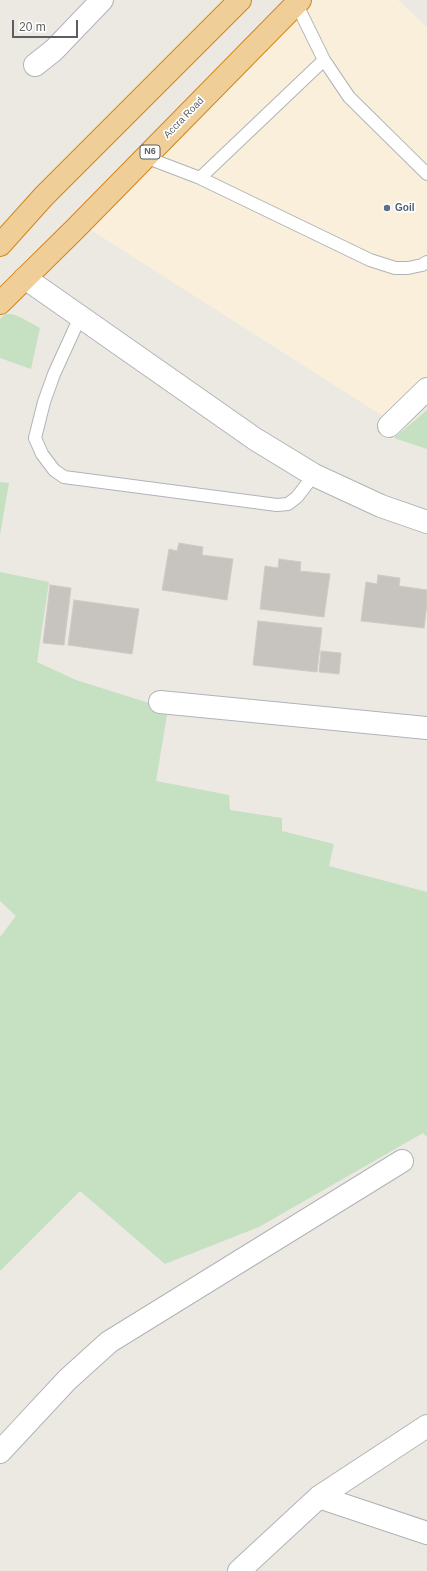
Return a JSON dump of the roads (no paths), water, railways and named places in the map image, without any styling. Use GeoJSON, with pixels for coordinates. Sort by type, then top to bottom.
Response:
{"type":"FeatureCollection","features":[{"type":"Feature","properties":{"kind":"highway"},"geometry":{"type":"LineString","coordinates":[[0,244],[44,196],[240,0]]}},
{"type":"Feature","properties":{"kind":"highway","name":"Accra Road"},"geometry":{"type":"LineString","coordinates":[[0,303],[298,2]]}},
{"type":"Feature","properties":{"kind":"street"},"geometry":{"type":"LineString","coordinates":[[34,65],[54,50],[102,0]]}},
{"type":"Feature","properties":{"kind":"street"},"geometry":{"type":"LineString","coordinates":[[25,278],[255,439],[314,475],[381,506],[427,522]]}},
{"type":"Feature","properties":{"kind":"street"},"geometry":{"type":"LineString","coordinates":[[389,426],[427,389]]}},
{"type":"Feature","properties":{"kind":"street"},"geometry":{"type":"LineString","coordinates":[[160,702],[427,728]]}},
{"type":"Feature","properties":{"kind":"street"},"geometry":{"type":"LineString","coordinates":[[0,1452],[66,1380],[109,1342],[402,1161]]}},
{"type":"Feature","properties":{"kind":"street"},"geometry":{"type":"LineString","coordinates":[[239,1571],[318,1497],[427,1426]]}},
{"type":"Feature","properties":{"kind":"street"},"geometry":{"type":"LineString","coordinates":[[318,1497],[427,1533]]}},
{"type":"Feature","properties":{"kind":"lane"},"geometry":{"type":"LineString","coordinates":[[298,2],[324,60],[349,97],[427,174]]}},
{"type":"Feature","properties":{"kind":"lane"},"geometry":{"type":"LineString","coordinates":[[200,178],[324,60]]}},
{"type":"Feature","properties":{"kind":"lane"},"geometry":{"type":"LineString","coordinates":[[145,157],[200,178],[370,260],[395,268],[408,268],[422,265],[427,262]]}},
{"type":"Feature","properties":{"kind":"lane"},"geometry":{"type":"LineString","coordinates":[[80,317],[54,374],[44,402],[35,438],[42,454],[54,470],[64,477],[277,505],[288,504],[297,497],[314,475]]}},
{"type":"Feature","properties":{"kind":"place","name":"Goil"},"geometry":{"type":"Point","coordinates":[387,208]}}]}
